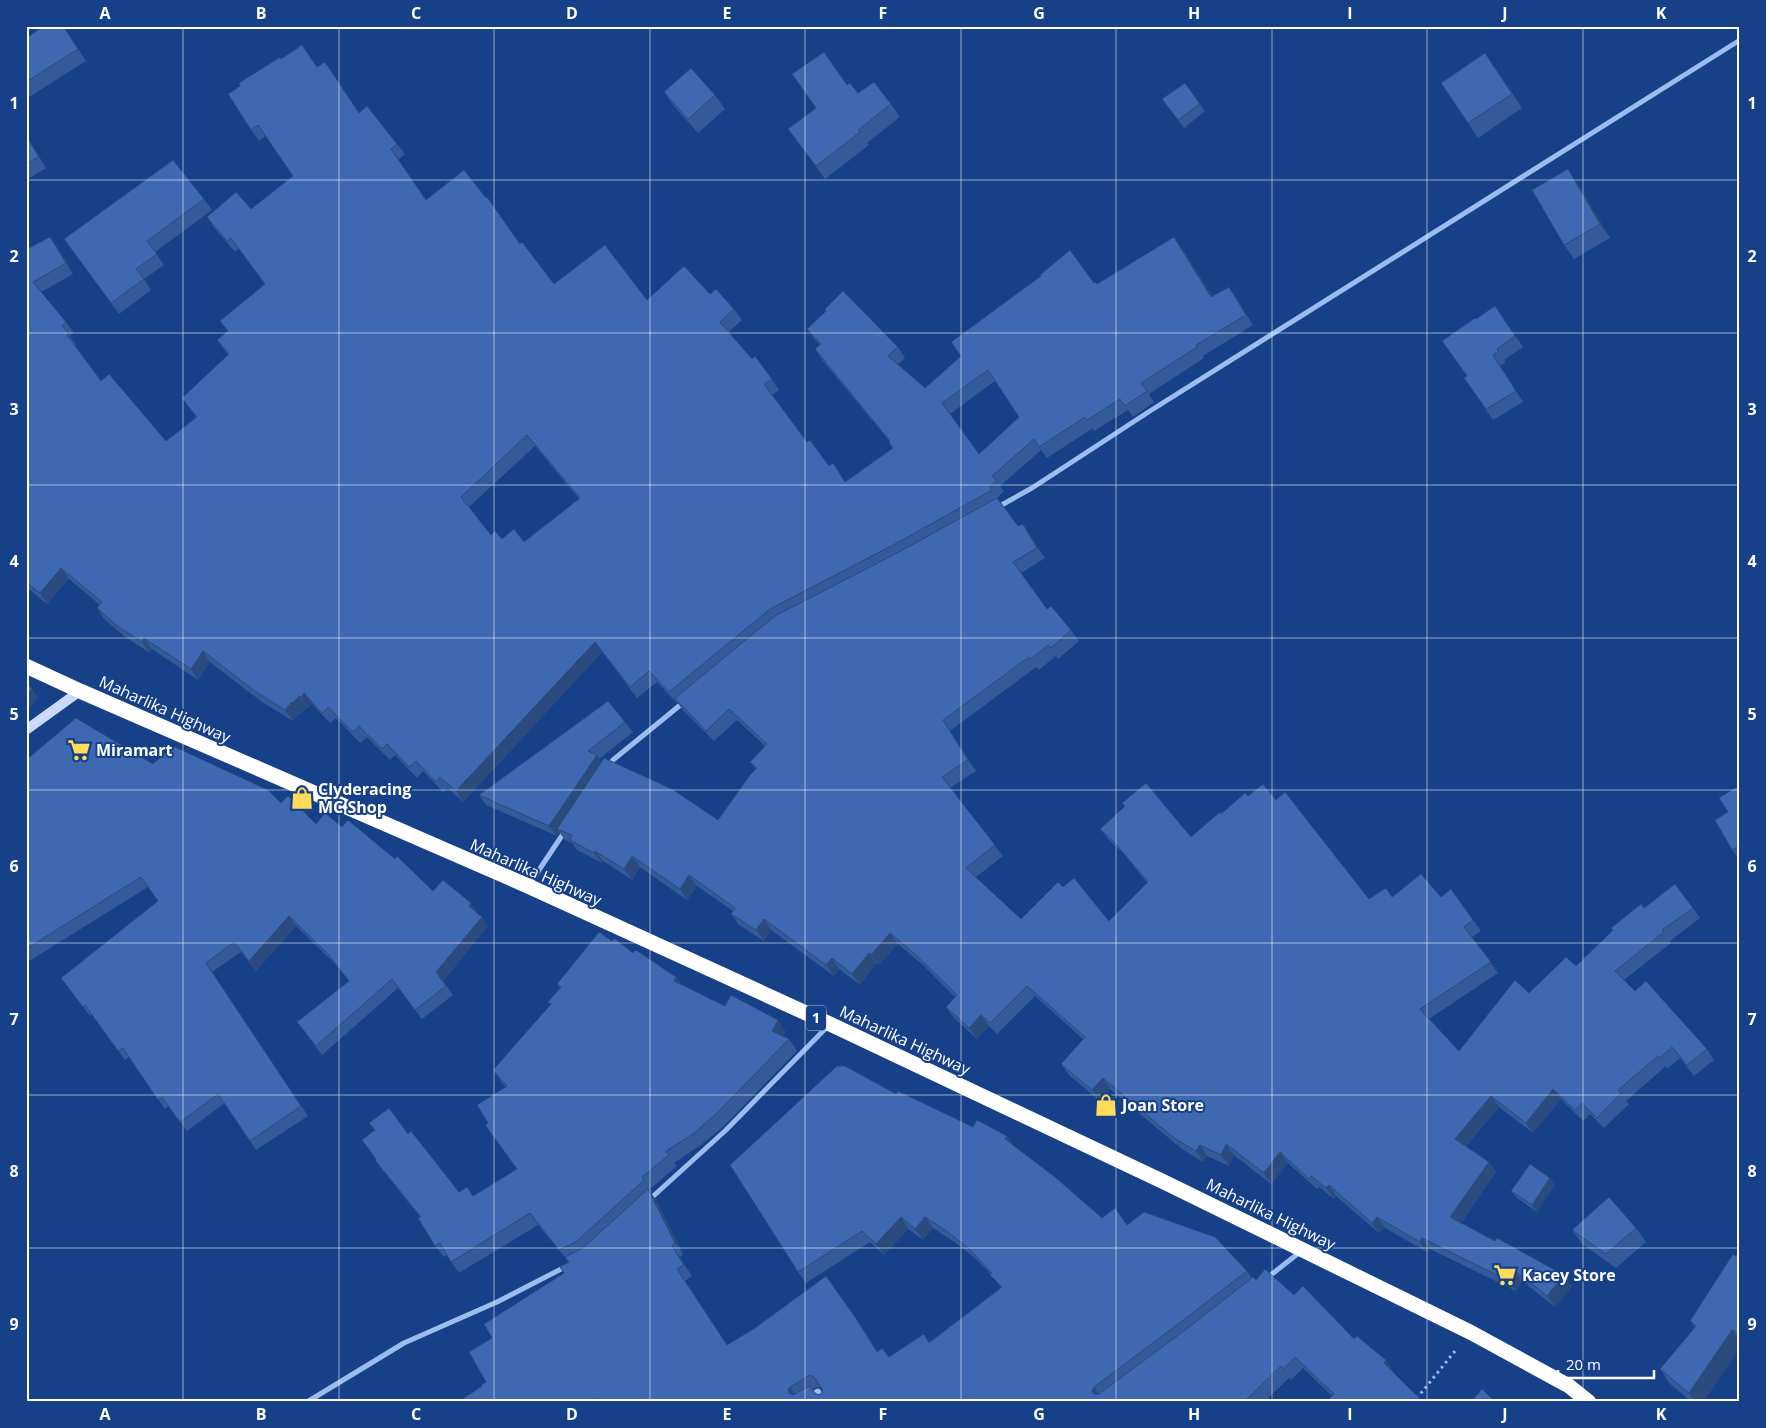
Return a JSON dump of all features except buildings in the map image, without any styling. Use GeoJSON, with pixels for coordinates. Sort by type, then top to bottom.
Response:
{"type":"FeatureCollection","features":[{"type":"Feature","properties":{"kind":"highway","name":"Maharlika Highway"},"geometry":{"type":"LineString","coordinates":[[26,666],[528,886],[830,1024],[1304,1249],[1470,1332],[1569,1386],[1590,1402]]}},
{"type":"Feature","properties":{"kind":"street"},"geometry":{"type":"LineString","coordinates":[[989,512],[1032,488],[1150,411],[1740,40]]}},
{"type":"Feature","properties":{"kind":"street"},"geometry":{"type":"LineString","coordinates":[[26,730],[80,691]]}},
{"type":"Feature","properties":{"kind":"street"},"geometry":{"type":"LineString","coordinates":[[608,768],[613,760],[689,698]]}},
{"type":"Feature","properties":{"kind":"street"},"geometry":{"type":"LineString","coordinates":[[528,886],[570,823]]}},
{"type":"Feature","properties":{"kind":"street"},"geometry":{"type":"LineString","coordinates":[[646,1203],[726,1130],[830,1024]]}},
{"type":"Feature","properties":{"kind":"street"},"geometry":{"type":"LineString","coordinates":[[1260,1284],[1304,1249]]}},
{"type":"Feature","properties":{"kind":"street"},"geometry":{"type":"LineString","coordinates":[[308,1402],[404,1343],[497,1302],[571,1264]]}},
{"type":"Feature","properties":{"kind":"street"},"geometry":{"type":"LineString","coordinates":[[800,1402],[818,1391],[826,1402]]}},
{"type":"Feature","properties":{"kind":"path"},"geometry":{"type":"LineString","coordinates":[[1411,1402],[1422,1392],[1470,1332]]}},
{"type":"Feature","properties":{"kind":"place","name":"Miramart"},"geometry":{"type":"Point","coordinates":[79,750]}},
{"type":"Feature","properties":{"kind":"place","name":"Clyderacing MC Shop"},"geometry":{"type":"Point","coordinates":[302,798]}},
{"type":"Feature","properties":{"kind":"place","name":"Joan Store"},"geometry":{"type":"Point","coordinates":[1106,1105]}},
{"type":"Feature","properties":{"kind":"place","name":"Kacey Store"},"geometry":{"type":"Point","coordinates":[1505,1275]}}]}
